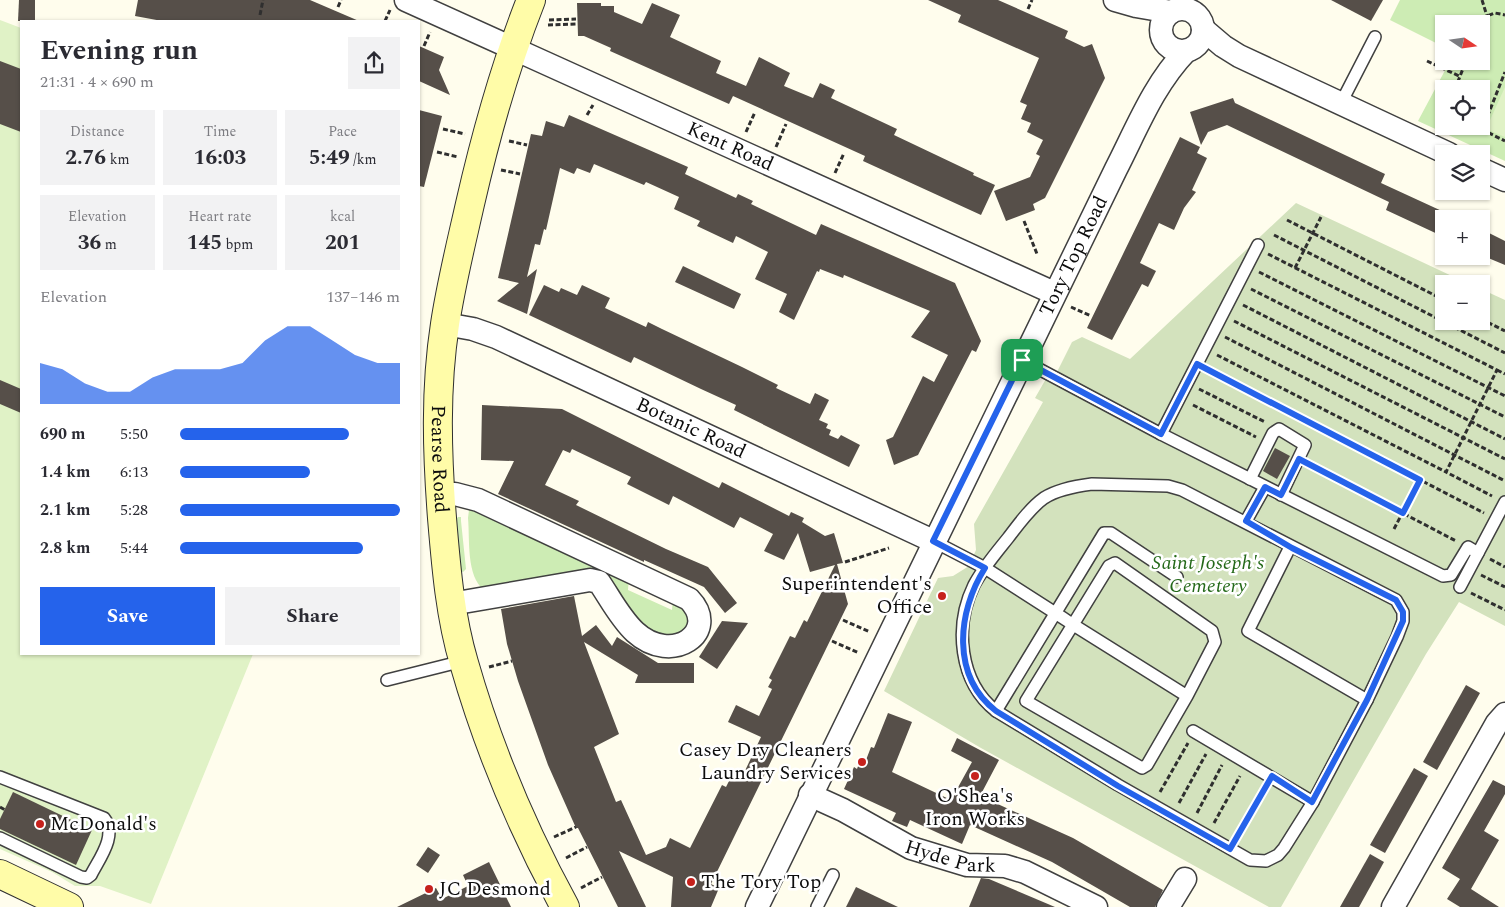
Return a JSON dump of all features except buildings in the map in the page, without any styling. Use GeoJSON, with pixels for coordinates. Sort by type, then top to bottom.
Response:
{"type":"FeatureCollection","features":[{"type":"Feature","properties":{"kind":"street","name":"Kent Road"},"geometry":{"type":"LineString","coordinates":[[406,0],[1054,293]]}},
{"type":"Feature","properties":{"kind":"street","name":"Pearse Road"},"geometry":{"type":"LineString","coordinates":[[531,0],[512,47],[485,142],[445,324],[437,408],[440,495],[451,604],[463,661],[497,761],[530,838],[566,907]]}},
{"type":"Feature","properties":{"kind":"street"},"geometry":{"type":"LineString","coordinates":[[1115,0],[1185,23],[1208,46],[1239,56],[1435,148]]}},
{"type":"Feature","properties":{"kind":"street","name":"Tory Top Road"},"geometry":{"type":"LineString","coordinates":[[757,907],[933,541],[1155,91],[1166,56],[1185,23]]}},
{"type":"Feature","properties":{"kind":"street"},"geometry":{"type":"LineString","coordinates":[[1490,173],[1505,180]]}},
{"type":"Feature","properties":{"kind":"street","name":"Botanic Road"},"geometry":{"type":"LineString","coordinates":[[445,324],[473,329],[496,337],[933,541]]}},
{"type":"Feature","properties":{"kind":"street"},"geometry":{"type":"LineString","coordinates":[[440,495],[455,494],[478,500],[689,599],[697,609],[699,618],[692,637],[679,646],[670,647],[648,640],[635,632],[626,622],[599,582],[580,580],[451,604]]}},
{"type":"Feature","properties":{"kind":"street"},"geometry":{"type":"LineString","coordinates":[[599,582],[608,561]]}},
{"type":"Feature","properties":{"kind":"street"},"geometry":{"type":"LineString","coordinates":[[1398,905],[1497,723],[1505,714]]}},
{"type":"Feature","properties":{"kind":"street","name":"Hyde Park"},"geometry":{"type":"LineString","coordinates":[[810,795],[844,810],[911,848],[967,865],[1005,866],[1025,872],[1096,907]]}},
{"type":"Feature","properties":{"kind":"street"},"geometry":{"type":"LineString","coordinates":[[0,874],[36,896],[69,907]]}},
{"type":"Feature","properties":{"kind":"street"},"geometry":{"type":"LineString","coordinates":[[1168,907],[1185,879]]}},
{"type":"Feature","properties":{"kind":"lane"},"geometry":{"type":"LineString","coordinates":[[1341,104],[1375,37]]}},
{"type":"Feature","properties":{"kind":"lane"},"geometry":{"type":"LineString","coordinates":[[1161,434],[1257,246]]}},
{"type":"Feature","properties":{"kind":"lane"},"geometry":{"type":"LineString","coordinates":[[1022,360],[1161,434],[1443,576],[1451,575],[1473,550],[1495,518],[1501,500]]}},
{"type":"Feature","properties":{"kind":"lane"},"geometry":{"type":"LineString","coordinates":[[1250,479],[1275,430],[1279,429],[1304,442],[1305,448],[1281,495]]}},
{"type":"Feature","properties":{"kind":"lane"},"geometry":{"type":"LineString","coordinates":[[1101,484],[1168,486],[1194,495],[1246,521],[1290,547],[1396,600],[1401,606],[1403,621],[1367,700],[1312,802],[1284,848],[1272,858],[1258,862],[1230,849],[1153,806],[996,711],[987,704],[974,687],[963,654],[964,624],[968,598],[985,568],[1026,516],[1044,498],[1078,486],[1101,484]]}},
{"type":"Feature","properties":{"kind":"lane"},"geometry":{"type":"LineString","coordinates":[[1246,521],[1265,487]]}},
{"type":"Feature","properties":{"kind":"lane"},"geometry":{"type":"LineString","coordinates":[[996,711],[1104,534],[1112,533],[1177,577]]}},
{"type":"Feature","properties":{"kind":"lane"},"geometry":{"type":"LineString","coordinates":[[933,541],[985,568],[1187,696]]}},
{"type":"Feature","properties":{"kind":"lane"},"geometry":{"type":"LineString","coordinates":[[1290,547],[1248,631],[1367,700]]}},
{"type":"Feature","properties":{"kind":"lane"},"geometry":{"type":"LineString","coordinates":[[1460,587],[1470,569],[1473,550]]}},
{"type":"Feature","properties":{"kind":"lane"},"geometry":{"type":"LineString","coordinates":[[1118,563],[1212,631],[1215,642],[1187,696],[1147,766],[1142,768],[1026,701],[1109,566],[1118,563]]}},
{"type":"Feature","properties":{"kind":"lane"},"geometry":{"type":"LineString","coordinates":[[388,680],[463,661]]}},
{"type":"Feature","properties":{"kind":"lane"},"geometry":{"type":"LineString","coordinates":[[1194,732],[1272,776],[1312,802]]}},
{"type":"Feature","properties":{"kind":"lane"},"geometry":{"type":"LineString","coordinates":[[0,777],[104,818],[110,830],[110,838],[91,875],[87,878],[81,877],[0,838]]}},
{"type":"Feature","properties":{"kind":"lane"},"geometry":{"type":"LineString","coordinates":[[817,907],[833,875]]}},
{"type":"Feature","properties":{"kind":"path"},"geometry":{"type":"LineString","coordinates":[[260,15],[263,0]]}},
{"type":"Feature","properties":{"kind":"path"},"geometry":{"type":"LineString","coordinates":[[338,7],[341,0]]}},
{"type":"Feature","properties":{"kind":"path"},"geometry":{"type":"LineString","coordinates":[[1028,9],[1032,0]]}},
{"type":"Feature","properties":{"kind":"path"},"geometry":{"type":"LineString","coordinates":[[1482,0],[1487,15]]}},
{"type":"Feature","properties":{"kind":"path"},"geometry":{"type":"LineString","coordinates":[[1490,15],[1495,13],[1505,14]]}},
{"type":"Feature","properties":{"kind":"path"},"geometry":{"type":"LineString","coordinates":[[549,20],[576,19]]}},
{"type":"Feature","properties":{"kind":"path"},"geometry":{"type":"LineString","coordinates":[[548,25],[576,24]]}},
{"type":"Feature","properties":{"kind":"path"},"geometry":{"type":"LineString","coordinates":[[1427,61],[1459,76]]}},
{"type":"Feature","properties":{"kind":"path"},"geometry":{"type":"LineString","coordinates":[[1458,80],[1462,70]]}},
{"type":"Feature","properties":{"kind":"path"},"geometry":{"type":"LineString","coordinates":[[1490,110],[1505,72]]}},
{"type":"Feature","properties":{"kind":"path"},"geometry":{"type":"LineString","coordinates":[[744,137],[755,112]]}},
{"type":"Feature","properties":{"kind":"path"},"geometry":{"type":"LineString","coordinates":[[774,151],[786,124]]}},
{"type":"Feature","properties":{"kind":"path"},"geometry":{"type":"LineString","coordinates":[[444,128],[465,134]]}},
{"type":"Feature","properties":{"kind":"path"},"geometry":{"type":"LineString","coordinates":[[1490,134],[1505,141]]}},
{"type":"Feature","properties":{"kind":"path"},"geometry":{"type":"LineString","coordinates":[[506,141],[527,145]]}},
{"type":"Feature","properties":{"kind":"path"},"geometry":{"type":"LineString","coordinates":[[437,152],[459,158]]}},
{"type":"Feature","properties":{"kind":"path"},"geometry":{"type":"LineString","coordinates":[[833,177],[844,153]]}},
{"type":"Feature","properties":{"kind":"path"},"geometry":{"type":"LineString","coordinates":[[498,169],[520,174]]}},
{"type":"Feature","properties":{"kind":"path"},"geometry":{"type":"LineString","coordinates":[[1296,268],[1321,217]]}},
{"type":"Feature","properties":{"kind":"path"},"geometry":{"type":"LineString","coordinates":[[1288,220],[1435,295]]}},
{"type":"Feature","properties":{"kind":"path"},"geometry":{"type":"LineString","coordinates":[[1024,221],[1037,254]]}},
{"type":"Feature","properties":{"kind":"path"},"geometry":{"type":"LineString","coordinates":[[1274,235],[1505,353]]}},
{"type":"Feature","properties":{"kind":"path"},"geometry":{"type":"LineString","coordinates":[[1257,246],[1296,268],[1505,374]]}},
{"type":"Feature","properties":{"kind":"path"},"geometry":{"type":"LineString","coordinates":[[1247,266],[1505,396]]}},
{"type":"Feature","properties":{"kind":"path"},"geometry":{"type":"LineString","coordinates":[[1239,282],[1505,417]]}},
{"type":"Feature","properties":{"kind":"path"},"geometry":{"type":"LineString","coordinates":[[1231,298],[1505,439]]}},
{"type":"Feature","properties":{"kind":"path"},"geometry":{"type":"LineString","coordinates":[[1222,315],[1505,459]]}},
{"type":"Feature","properties":{"kind":"path"},"geometry":{"type":"LineString","coordinates":[[1490,324],[1505,331]]}},
{"type":"Feature","properties":{"kind":"path"},"geometry":{"type":"LineString","coordinates":[[1214,332],[1505,480]]}},
{"type":"Feature","properties":{"kind":"path"},"geometry":{"type":"LineString","coordinates":[[1205,349],[1501,500]]}},
{"type":"Feature","properties":{"kind":"path"},"geometry":{"type":"LineString","coordinates":[[1197,364],[1495,518]]}},
{"type":"Feature","properties":{"kind":"path"},"geometry":{"type":"LineString","coordinates":[[1446,472],[1498,370]]}},
{"type":"Feature","properties":{"kind":"path"},"geometry":{"type":"LineString","coordinates":[[1187,383],[1279,429]]}},
{"type":"Feature","properties":{"kind":"path"},"geometry":{"type":"LineString","coordinates":[[1179,398],[1268,443]]}},
{"type":"Feature","properties":{"kind":"path"},"geometry":{"type":"LineString","coordinates":[[1299,459],[1473,550]]}},
{"type":"Feature","properties":{"kind":"path"},"geometry":{"type":"LineString","coordinates":[[1394,529],[1420,480]]}},
{"type":"Feature","properties":{"kind":"path"},"geometry":{"type":"LineString","coordinates":[[846,562],[889,548]]}},
{"type":"Feature","properties":{"kind":"path"},"geometry":{"type":"LineString","coordinates":[[1470,569],[1505,587]]}},
{"type":"Feature","properties":{"kind":"path"},"geometry":{"type":"LineString","coordinates":[[1460,587],[1505,610]]}},
{"type":"Feature","properties":{"kind":"path"},"geometry":{"type":"LineString","coordinates":[[844,620],[886,639]]}},
{"type":"Feature","properties":{"kind":"path"},"geometry":{"type":"LineString","coordinates":[[832,641],[875,661]]}},
{"type":"Feature","properties":{"kind":"path"},"geometry":{"type":"LineString","coordinates":[[1153,806],[1194,732]]}},
{"type":"Feature","properties":{"kind":"path"},"geometry":{"type":"LineString","coordinates":[[1172,816],[1212,742]]}},
{"type":"Feature","properties":{"kind":"path"},"geometry":{"type":"LineString","coordinates":[[1189,826],[1229,752]]}},
{"type":"Feature","properties":{"kind":"path"},"geometry":{"type":"LineString","coordinates":[[1207,836],[1248,762]]}},
{"type":"Feature","properties":{"kind":"path"},"geometry":{"type":"LineString","coordinates":[[1230,849],[1272,776]]}},
{"type":"Feature","properties":{"kind":"path"},"geometry":{"type":"LineString","coordinates":[[0,807],[5,810]]}},
{"type":"Feature","properties":{"kind":"green space"},"geometry":{"type":"Polygon","coordinates":[[[1400,0],[1505,0],[1505,161],[1490,154],[1490,145],[1470,145],[1448,135],[1490,135],[1490,80],[1440,80],[1445,70],[1490,70],[1490,15],[1435,15],[1435,42],[1390,20],[1400,0]]]}},
{"type":"Feature","properties":{"kind":"green space"},"geometry":{"type":"Polygon","coordinates":[[[0,20],[20,28],[20,655],[253,655],[151,904],[100,886],[75,886],[52,872],[0,849],[0,20]]]}},
{"type":"Feature","properties":{"kind":"green space"},"geometry":{"type":"Polygon","coordinates":[[[1505,87],[1505,137],[1490,131],[1490,120],[1505,87]]]}},
{"type":"Feature","properties":{"kind":"green space"},"geometry":{"type":"Polygon","coordinates":[[[1435,89],[1435,129],[1418,121],[1435,89]]]}},
{"type":"Feature","properties":{"kind":"green space","name":"Saint Joseph's Cemetery"},"geometry":{"type":"Polygon","coordinates":[[[1296,203],[1450,275],[1435,275],[1435,330],[1490,330],[1490,293],[1505,300],[1505,626],[1459,602],[1426,654],[1281,907],[1269,907],[981,748],[884,691],[938,578],[953,576],[969,566],[976,550],[974,524],[1043,402],[1035,398],[1051,370],[1057,372],[1072,342],[1082,337],[1130,359],[1296,203]]]}},
{"type":"Feature","properties":{"kind":"green space"},"geometry":{"type":"Polygon","coordinates":[[[476,505],[599,567],[597,572],[484,590],[474,576],[470,557],[468,518],[469,510],[476,505]]]}},
{"type":"Feature","properties":{"kind":"green space"},"geometry":{"type":"Polygon","coordinates":[[[461,517],[466,569],[463,572],[460,571],[455,520],[461,517]]]}},
{"type":"Feature","properties":{"kind":"green space"},"geometry":{"type":"Polygon","coordinates":[[[610,574],[629,576],[628,590],[672,610],[673,598],[692,617],[681,638],[648,637],[608,581],[610,574]]]}},
{"type":"Feature","properties":{"kind":"place","name":"Superintendent's Office"},"geometry":{"type":"Point","coordinates":[942,596]}},
{"type":"Feature","properties":{"kind":"place","name":"Casey Dry Cleaners Laundry Services"},"geometry":{"type":"Point","coordinates":[862,762]}},
{"type":"Feature","properties":{"kind":"place","name":"O'Shea's Iron Works"},"geometry":{"type":"Point","coordinates":[975,776]}},
{"type":"Feature","properties":{"kind":"place","name":"McDonald's"},"geometry":{"type":"Point","coordinates":[40,824]}},
{"type":"Feature","properties":{"kind":"place","name":"The Tory Top"},"geometry":{"type":"Point","coordinates":[691,882]}},
{"type":"Feature","properties":{"kind":"place","name":"JC Desmond"},"geometry":{"type":"Point","coordinates":[429,889]}},
{"type":"Feature","properties":{"kind":"route"},"geometry":{"type":"LineString","coordinates":[[1022,360],[1083,390],[1161,434],[1197,364],[1420,480],[1403,513],[1299,459],[1281,495],[1265,487],[1246,521],[1292,548],[1396,600],[1403,612],[1403,621],[1367,700],[1312,802],[1272,776],[1230,849],[1118,786],[996,711],[981,697],[969,676],[963,654],[964,624],[968,598],[985,568],[933,541],[1022,360]]}}]}
